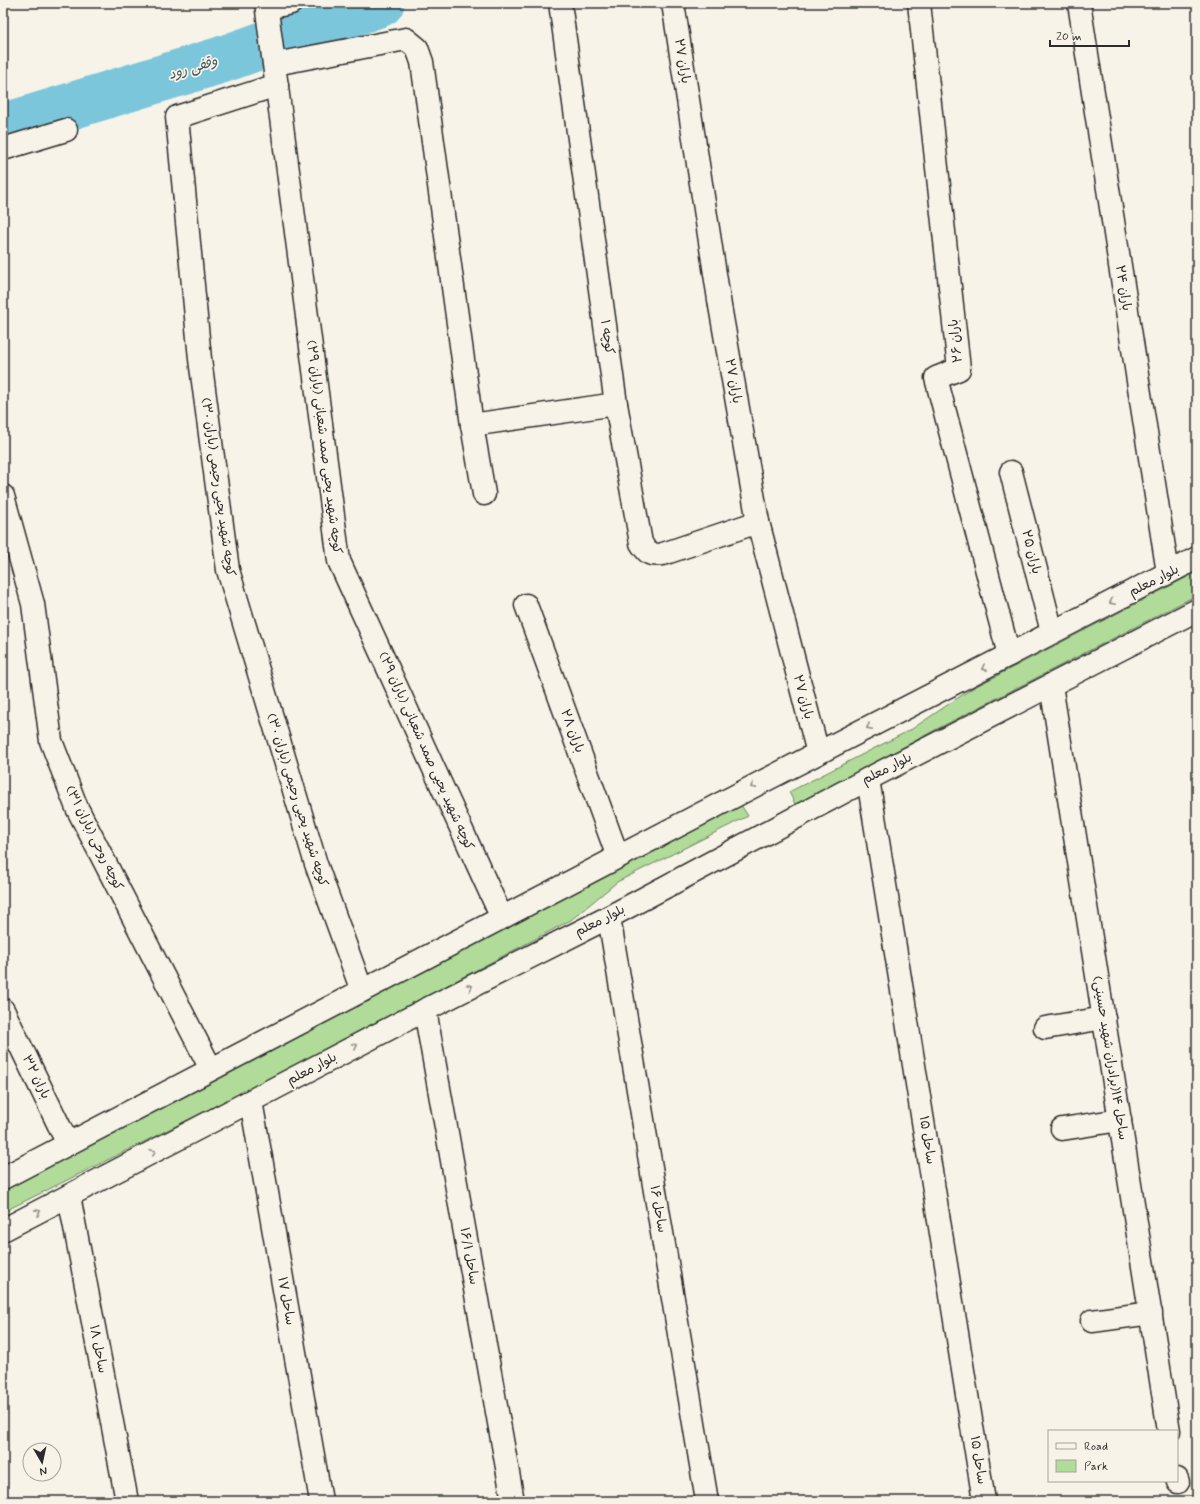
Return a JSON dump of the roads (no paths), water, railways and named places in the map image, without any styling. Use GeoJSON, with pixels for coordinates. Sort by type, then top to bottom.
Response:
{"type":"FeatureCollection","features":[{"type":"Feature","properties":{"kind":"street"},"geometry":{"type":"LineString","coordinates":[[266,6],[291,3]]}},
{"type":"Feature","properties":{"kind":"street","name":"کوچه ۱"},"geometry":{"type":"LineString","coordinates":[[560,3],[616,404],[641,544],[647,553],[655,555],[663,554],[758,522]]}},
{"type":"Feature","properties":{"kind":"street","name":"باران ۲۷"},"geometry":{"type":"LineString","coordinates":[[673,3],[720,306],[758,522],[818,753]]}},
{"type":"Feature","properties":{"kind":"street","name":"باران ۲۶"},"geometry":{"type":"LineString","coordinates":[[919,3],[959,369],[936,378],[1008,655]]}},
{"type":"Feature","properties":{"kind":"street","name":"باران ۲۴"},"geometry":{"type":"LineString","coordinates":[[1079,3],[1168,573]]}},
{"type":"Feature","properties":{"kind":"street","name":"کوچه شهید یحیی صمد شعبانی (باران ۲۹)"},"geometry":{"type":"LineString","coordinates":[[266,6],[340,561],[502,918]]}},
{"type":"Feature","properties":{"kind":"street"},"geometry":{"type":"LineString","coordinates":[[274,64],[406,39],[417,48],[422,62],[472,425],[484,494]]}},
{"type":"Feature","properties":{"kind":"street","name":"کوچه شهید یحیی رحیمی (باران ۳۰)"},"geometry":{"type":"LineString","coordinates":[[277,85],[177,117],[200,359],[228,570],[316,864],[362,991]]}},
{"type":"Feature","properties":{"kind":"street"},"geometry":{"type":"LineString","coordinates":[[3,149],[66,130]]}},
{"type":"Feature","properties":{"kind":"street"},"geometry":{"type":"LineString","coordinates":[[472,425],[616,404]]}},
{"type":"Feature","properties":{"kind":"street","name":"باران ۲۵"},"geometry":{"type":"LineString","coordinates":[[1011,472],[1052,632]]}},
{"type":"Feature","properties":{"kind":"street","name":"کوچه روحی (باران ۳۱)"},"geometry":{"type":"LineString","coordinates":[[3,496],[33,604],[51,740],[77,808],[211,1070]]}},
{"type":"Feature","properties":{"kind":"street","name":"بلوار معلم"},"geometry":{"type":"LineString","coordinates":[[3,1178],[818,753],[1197,558]]}},
{"type":"Feature","properties":{"kind":"street","name":"باران ۲۸"},"geometry":{"type":"LineString","coordinates":[[526,605],[618,857]]}},
{"type":"Feature","properties":{"kind":"street","name":"بلوار معلم"},"geometry":{"type":"LineString","coordinates":[[3,1230],[425,1010],[610,917],[868,779],[1197,610]]}},
{"type":"Feature","properties":{"kind":"street","name":"ساحل ۱۴(برادران شهید حسینی)"},"geometry":{"type":"LineString","coordinates":[[1051,685],[1170,1430]]}},
{"type":"Feature","properties":{"kind":"street","name":"ساحل ۱۵"},"geometry":{"type":"LineString","coordinates":[[868,779],[984,1501]]}},
{"type":"Feature","properties":{"kind":"street","name":"ساحل ۱۶"},"geometry":{"type":"LineString","coordinates":[[610,917],[707,1501]]}},
{"type":"Feature","properties":{"kind":"street","name":"باران ۳۲"},"geometry":{"type":"LineString","coordinates":[[3,1010],[68,1144]]}},
{"type":"Feature","properties":{"kind":"street","name":"ساحل ۱۶/۱"},"geometry":{"type":"LineString","coordinates":[[425,1010],[513,1501]]}},
{"type":"Feature","properties":{"kind":"street"},"geometry":{"type":"LineString","coordinates":[[1045,1028],[1104,1018]]}},
{"type":"Feature","properties":{"kind":"street","name":"ساحل ۱۷"},"geometry":{"type":"LineString","coordinates":[[251,1101],[321,1501]]}},
{"type":"Feature","properties":{"kind":"street"},"geometry":{"type":"LineString","coordinates":[[1062,1129],[1120,1120]]}},
{"type":"Feature","properties":{"kind":"street","name":"ساحل ۱۸"},"geometry":{"type":"LineString","coordinates":[[68,1196],[127,1501]]}},
{"type":"Feature","properties":{"kind":"street"},"geometry":{"type":"LineString","coordinates":[[1092,1321],[1151,1313]]}},
{"type":"Feature","properties":{"kind":"waterway","name":"وقفی رود"},"geometry":{"type":"LineString","coordinates":[[3,127],[221,60],[381,3]]}}]}
